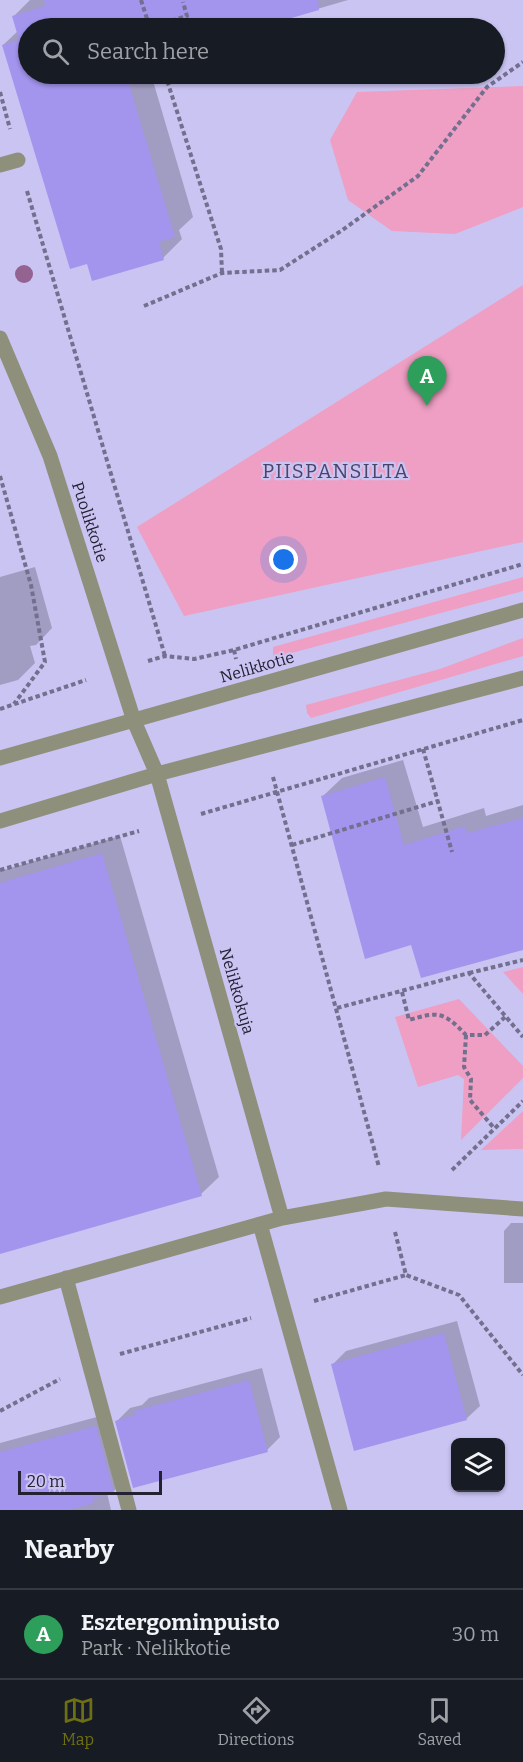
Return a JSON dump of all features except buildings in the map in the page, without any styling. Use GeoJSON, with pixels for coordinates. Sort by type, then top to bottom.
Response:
{"type":"FeatureCollection","features":[{"type":"Feature","properties":{"kind":"street"},"geometry":{"type":"LineString","coordinates":[[0,165],[18,160]]}},
{"type":"Feature","properties":{"kind":"street","name":"Puolikkotie"},"geometry":{"type":"LineString","coordinates":[[0,339],[50,456],[134,721]]}},
{"type":"Feature","properties":{"kind":"street","name":"Nelikkotie"},"geometry":{"type":"LineString","coordinates":[[0,758],[523,610]]}},
{"type":"Feature","properties":{"kind":"street"},"geometry":{"type":"LineString","coordinates":[[0,821],[157,774],[523,678]]}},
{"type":"Feature","properties":{"kind":"street","name":"Nelikkokuja"},"geometry":{"type":"LineString","coordinates":[[134,721],[157,774],[282,1218]]}},
{"type":"Feature","properties":{"kind":"street"},"geometry":{"type":"LineString","coordinates":[[496,1207],[523,1198]]}},
{"type":"Feature","properties":{"kind":"street"},"geometry":{"type":"LineString","coordinates":[[0,1297],[282,1218],[386,1199],[523,1209]]}},
{"type":"Feature","properties":{"kind":"street"},"geometry":{"type":"LineString","coordinates":[[260,1224],[340,1510]]}},
{"type":"Feature","properties":{"kind":"street"},"geometry":{"type":"LineString","coordinates":[[66,1278],[129,1510]]}},
{"type":"Feature","properties":{"kind":"path"},"geometry":{"type":"LineString","coordinates":[[141,0],[147,18]]}},
{"type":"Feature","properties":{"kind":"path"},"geometry":{"type":"LineString","coordinates":[[181,18],[187,16],[183,2]]}},
{"type":"Feature","properties":{"kind":"path"},"geometry":{"type":"LineString","coordinates":[[505,74],[523,62]]}},
{"type":"Feature","properties":{"kind":"path"},"geometry":{"type":"LineString","coordinates":[[168,84],[221,249],[222,273]]}},
{"type":"Feature","properties":{"kind":"path"},"geometry":{"type":"LineString","coordinates":[[144,306],[222,273],[280,270],[341,231],[418,176],[491,84]]}},
{"type":"Feature","properties":{"kind":"path"},"geometry":{"type":"LineString","coordinates":[[0,92],[18,160],[165,656]]}},
{"type":"Feature","properties":{"kind":"path"},"geometry":{"type":"LineString","coordinates":[[0,476],[31,585],[45,662],[14,704]]}},
{"type":"Feature","properties":{"kind":"path"},"geometry":{"type":"LineString","coordinates":[[0,709],[165,656],[194,659],[234,650],[523,564]]}},
{"type":"Feature","properties":{"kind":"path"},"geometry":{"type":"LineString","coordinates":[[406,1275],[386,1199],[376,1148],[277,792],[523,720]]}},
{"type":"Feature","properties":{"kind":"path"},"geometry":{"type":"LineString","coordinates":[[423,749],[452,852]]}},
{"type":"Feature","properties":{"kind":"path"},"geometry":{"type":"LineString","coordinates":[[292,845],[438,801]]}},
{"type":"Feature","properties":{"kind":"path"},"geometry":{"type":"LineString","coordinates":[[337,1008],[523,960]]}},
{"type":"Feature","properties":{"kind":"path"},"geometry":{"type":"LineString","coordinates":[[469,974],[523,1037]]}},
{"type":"Feature","properties":{"kind":"path"},"geometry":{"type":"LineString","coordinates":[[402,992],[409,1020],[432,1013],[448,1017],[466,1035],[485,1035],[506,1017]]}},
{"type":"Feature","properties":{"kind":"path"},"geometry":{"type":"LineString","coordinates":[[466,1035],[464,1067],[471,1079],[470,1100],[495,1129]]}},
{"type":"Feature","properties":{"kind":"path"},"geometry":{"type":"LineString","coordinates":[[419,1202],[523,1101]]}},
{"type":"Feature","properties":{"kind":"path"},"geometry":{"type":"LineString","coordinates":[[0,1411],[89,1365],[406,1275],[459,1295],[523,1376]]}},
{"type":"Feature","properties":{"kind":"shaded area"},"geometry":{"type":"Polygon","coordinates":[[[523,86],[523,207],[455,234],[392,231],[348,200],[330,140],[357,92],[523,86]]]}},
{"type":"Feature","properties":{"kind":"shaded area"},"geometry":{"type":"Polygon","coordinates":[[[523,285],[523,542],[184,616],[137,527],[523,285]]]}},
{"type":"Feature","properties":{"kind":"shaded area"},"geometry":{"type":"Polygon","coordinates":[[[523,577],[523,591],[273,658],[273,647],[523,577]]]}},
{"type":"Feature","properties":{"kind":"shaded area"},"geometry":{"type":"Polygon","coordinates":[[[523,638],[523,656],[311,718],[307,713],[306,705],[440,669],[523,638]]]}},
{"type":"Feature","properties":{"kind":"shaded area"},"geometry":{"type":"Polygon","coordinates":[[[523,967],[523,994],[503,972],[523,967]]]}},
{"type":"Feature","properties":{"kind":"shaded area"},"geometry":{"type":"Polygon","coordinates":[[[459,999],[523,1066],[523,1078],[461,1140],[464,1079],[458,1075],[418,1087],[395,1017],[459,999]]]}},
{"type":"Feature","properties":{"kind":"shaded area"},"geometry":{"type":"Polygon","coordinates":[[[523,1111],[523,1149],[481,1150],[523,1111]]]}},
{"type":"Feature","properties":{"kind":"place","name":"Esztergominpuisto"},"geometry":{"type":"Point","coordinates":[427,406]}},
{"type":"Feature","properties":{"kind":"district","name":"PIISPANSILTA"},"geometry":{"type":"Point","coordinates":[336,471]}}]}
